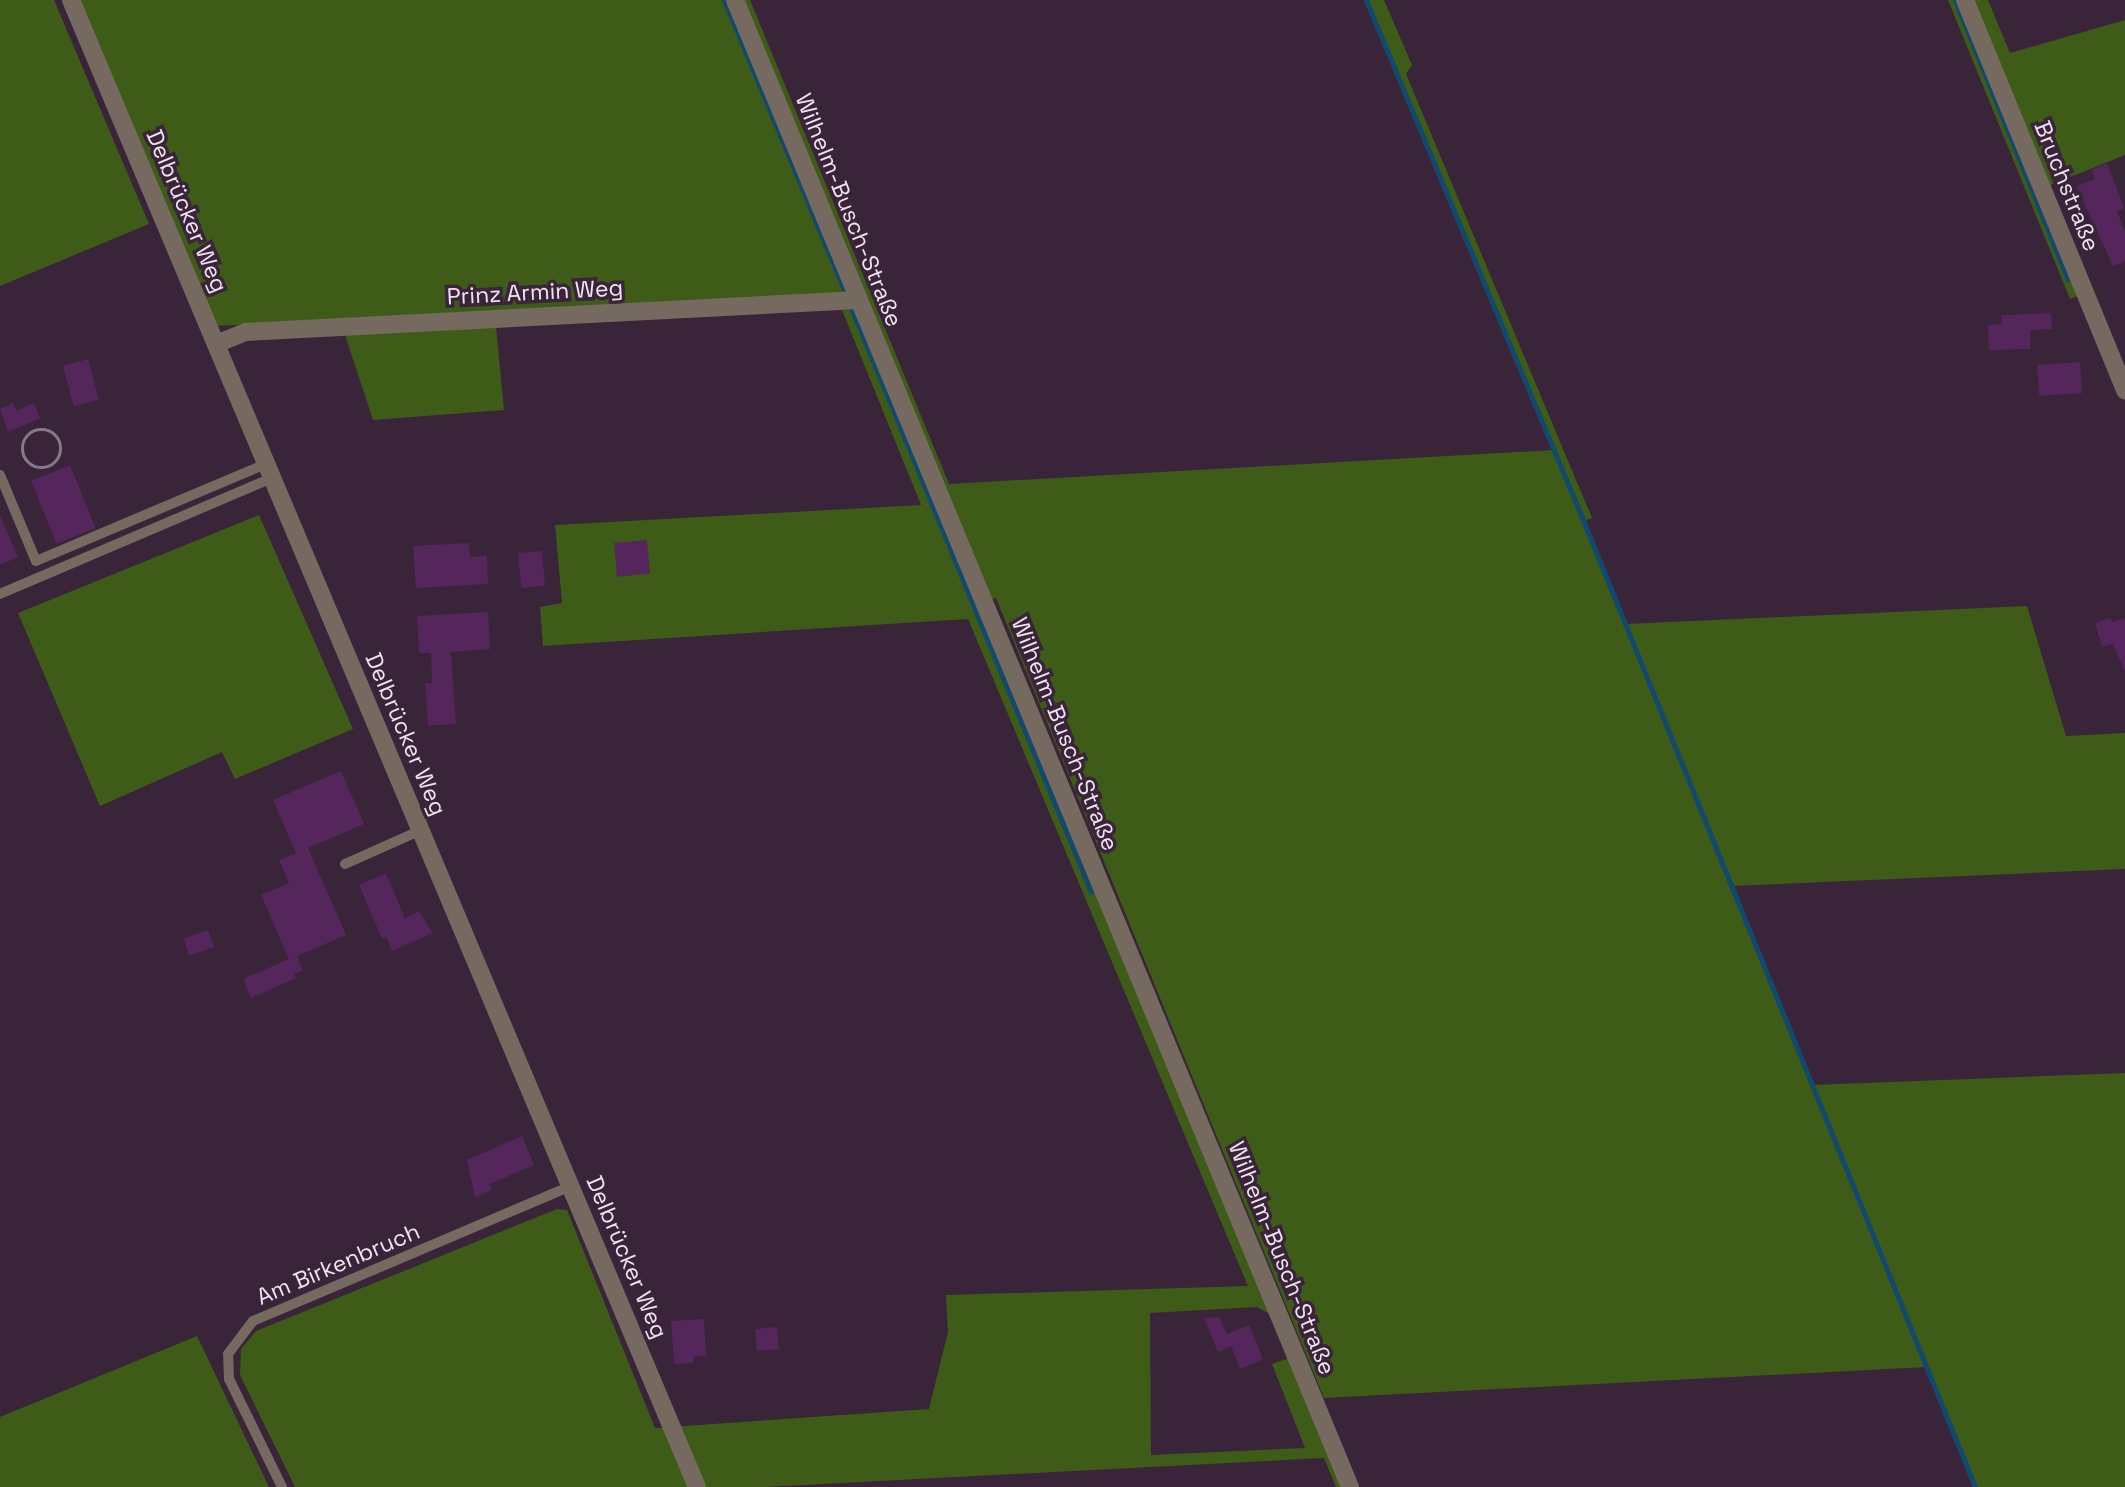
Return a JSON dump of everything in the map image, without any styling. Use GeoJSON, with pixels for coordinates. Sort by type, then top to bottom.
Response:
{"type":"FeatureCollection","features":[{"type":"Feature","properties":{"kind":"street","name":"Delbrücker Weg"},"geometry":{"type":"LineString","coordinates":[[71,0],[697,1487]]}},
{"type":"Feature","properties":{"kind":"street","name":"Wilhelm-Busch-Straße"},"geometry":{"type":"LineString","coordinates":[[735,0],[1350,1487]]}},
{"type":"Feature","properties":{"kind":"street","name":"Bruchstraße"},"geometry":{"type":"LineString","coordinates":[[1965,0],[2125,390]]}},
{"type":"Feature","properties":{"kind":"street","name":"Prinz Armin Weg"},"geometry":{"type":"LineString","coordinates":[[216,344],[246,332],[859,300]]}},
{"type":"Feature","properties":{"kind":"lane"},"geometry":{"type":"LineString","coordinates":[[0,475],[36,561],[269,471]]}},
{"type":"Feature","properties":{"kind":"lane"},"geometry":{"type":"LineString","coordinates":[[0,594],[269,471]]}},
{"type":"Feature","properties":{"kind":"lane"},"geometry":{"type":"LineString","coordinates":[[345,864],[419,831]]}},
{"type":"Feature","properties":{"kind":"lane","name":"Am Birkenbruch"},"geometry":{"type":"LineString","coordinates":[[282,1487],[229,1379],[228,1354],[253,1321],[570,1186]]}},
{"type":"Feature","properties":{"kind":"path"},"geometry":{"type":"LineString","coordinates":[[36,431],[51,432],[60,444],[52,465],[37,467],[25,457],[25,442],[36,431]]}},
{"type":"Feature","properties":{"kind":"green space"},"geometry":{"type":"Polygon","coordinates":[[[0,0],[54,0],[149,224],[0,286],[0,0]]]}},
{"type":"Feature","properties":{"kind":"green space"},"geometry":{"type":"Polygon","coordinates":[[[79,0],[731,0],[852,293],[215,326],[79,0]]]}},
{"type":"Feature","properties":{"kind":"green space"},"geometry":{"type":"Polygon","coordinates":[[[740,0],[750,0],[949,484],[1553,450],[1366,0],[1384,0],[1412,65],[1406,74],[1592,518],[1583,521],[1625,624],[2027,606],[2066,736],[2125,733],[2125,869],[1732,886],[1812,1085],[2125,1073],[2125,1487],[1975,1487],[1927,1367],[1324,1398],[996,598],[987,600],[740,0]]]}},
{"type":"Feature","properties":{"kind":"green space"},"geometry":{"type":"Polygon","coordinates":[[[1948,0],[1959,0],[2081,295],[2070,299],[1948,0]]]}},
{"type":"Feature","properties":{"kind":"green space"},"geometry":{"type":"Polygon","coordinates":[[[1971,0],[1988,0],[2010,53],[2125,20],[2125,155],[2048,186],[1971,0]]]}},
{"type":"Feature","properties":{"kind":"green space"},"geometry":{"type":"Polygon","coordinates":[[[842,310],[859,310],[1275,1317],[1257,1307],[1150,1313],[1151,1455],[1305,1448],[1272,1364],[1292,1357],[1346,1487],[1336,1487],[1324,1458],[765,1487],[295,1487],[240,1375],[241,1349],[256,1331],[557,1209],[567,1210],[655,1428],[929,1409],[948,1332],[946,1295],[1248,1286],[968,619],[543,646],[540,607],[562,603],[555,525],[921,505],[842,310]]]}},
{"type":"Feature","properties":{"kind":"green space"},"geometry":{"type":"Polygon","coordinates":[[[496,326],[504,410],[373,420],[344,332],[496,326]]]}},
{"type":"Feature","properties":{"kind":"green space"},"geometry":{"type":"Polygon","coordinates":[[[259,515],[353,729],[235,779],[222,752],[100,806],[18,613],[259,515]]]}},
{"type":"Feature","properties":{"kind":"green space"},"geometry":{"type":"Polygon","coordinates":[[[197,1336],[269,1487],[0,1487],[0,1417],[197,1336]]]}},
{"type":"Feature","properties":{"kind":"building"},"geometry":{"type":"Polygon","coordinates":[[[2107,163],[2124,208],[2117,211],[2125,232],[2125,261],[2113,266],[2076,186],[2095,179],[2091,170],[2107,163]]]}},
{"type":"Feature","properties":{"kind":"building"},"geometry":{"type":"Polygon","coordinates":[[[2051,313],[2052,329],[2030,330],[2030,349],[1989,350],[1988,325],[2002,324],[2001,315],[2051,313]]]}},
{"type":"Feature","properties":{"kind":"building"},"geometry":{"type":"Polygon","coordinates":[[[88,359],[99,400],[74,406],[63,366],[88,359]]]}},
{"type":"Feature","properties":{"kind":"building"},"geometry":{"type":"Polygon","coordinates":[[[2080,362],[2082,393],[2039,396],[2037,365],[2080,362]]]}},
{"type":"Feature","properties":{"kind":"building"},"geometry":{"type":"Polygon","coordinates":[[[13,403],[17,411],[34,403],[40,418],[8,432],[0,409],[13,403]]]}},
{"type":"Feature","properties":{"kind":"building"},"geometry":{"type":"Polygon","coordinates":[[[70,465],[95,528],[57,544],[31,481],[70,465]]]}},
{"type":"Feature","properties":{"kind":"building"},"geometry":{"type":"Polygon","coordinates":[[[0,516],[18,557],[0,565],[0,516]]]}},
{"type":"Feature","properties":{"kind":"building"},"geometry":{"type":"Polygon","coordinates":[[[647,540],[650,574],[617,577],[614,543],[647,540]]]}},
{"type":"Feature","properties":{"kind":"building"},"geometry":{"type":"Polygon","coordinates":[[[469,543],[470,557],[487,556],[488,584],[416,588],[413,546],[469,543]]]}},
{"type":"Feature","properties":{"kind":"building"},"geometry":{"type":"Polygon","coordinates":[[[542,551],[545,586],[521,588],[518,553],[542,551]]]}},
{"type":"Feature","properties":{"kind":"building"},"geometry":{"type":"Polygon","coordinates":[[[488,612],[490,649],[451,652],[456,724],[428,726],[425,683],[432,683],[431,653],[419,653],[417,616],[488,612]]]}},
{"type":"Feature","properties":{"kind":"building"},"geometry":{"type":"Polygon","coordinates":[[[2111,618],[2112,622],[2125,618],[2125,672],[2113,644],[2102,647],[2095,623],[2111,618]]]}},
{"type":"Feature","properties":{"kind":"building"},"geometry":{"type":"Polygon","coordinates":[[[341,771],[364,824],[308,848],[346,935],[297,956],[303,970],[294,974],[296,978],[251,998],[243,979],[289,959],[261,895],[289,883],[279,860],[296,853],[273,800],[341,771]]]}},
{"type":"Feature","properties":{"kind":"building"},"geometry":{"type":"Polygon","coordinates":[[[386,873],[405,918],[419,911],[433,933],[392,951],[386,937],[382,939],[359,885],[386,873]]]}},
{"type":"Feature","properties":{"kind":"building"},"geometry":{"type":"Polygon","coordinates":[[[208,930],[214,947],[189,955],[183,938],[208,930]]]}},
{"type":"Feature","properties":{"kind":"building"},"geometry":{"type":"Polygon","coordinates":[[[522,1136],[534,1165],[489,1184],[492,1190],[475,1198],[467,1160],[522,1136]]]}},
{"type":"Feature","properties":{"kind":"building"},"geometry":{"type":"Polygon","coordinates":[[[1219,1317],[1227,1334],[1249,1325],[1263,1359],[1240,1369],[1231,1346],[1218,1352],[1204,1318],[1219,1317]]]}},
{"type":"Feature","properties":{"kind":"building"},"geometry":{"type":"Polygon","coordinates":[[[704,1319],[706,1356],[694,1356],[693,1363],[674,1364],[671,1321],[704,1319]]]}},
{"type":"Feature","properties":{"kind":"building"},"geometry":{"type":"Polygon","coordinates":[[[777,1327],[779,1349],[757,1351],[755,1329],[777,1327]]]}},
{"type":"Feature","properties":{"kind":"waterway"},"geometry":{"type":"LineString","coordinates":[[724,0],[843,288]]}},
{"type":"Feature","properties":{"kind":"waterway"},"geometry":{"type":"LineString","coordinates":[[1366,0],[1583,520],[1975,1487]]}},
{"type":"Feature","properties":{"kind":"waterway"},"geometry":{"type":"LineString","coordinates":[[1955,0],[2068,279]]}},
{"type":"Feature","properties":{"kind":"waterway"},"geometry":{"type":"LineString","coordinates":[[852,310],[1091,892]]}}]}
